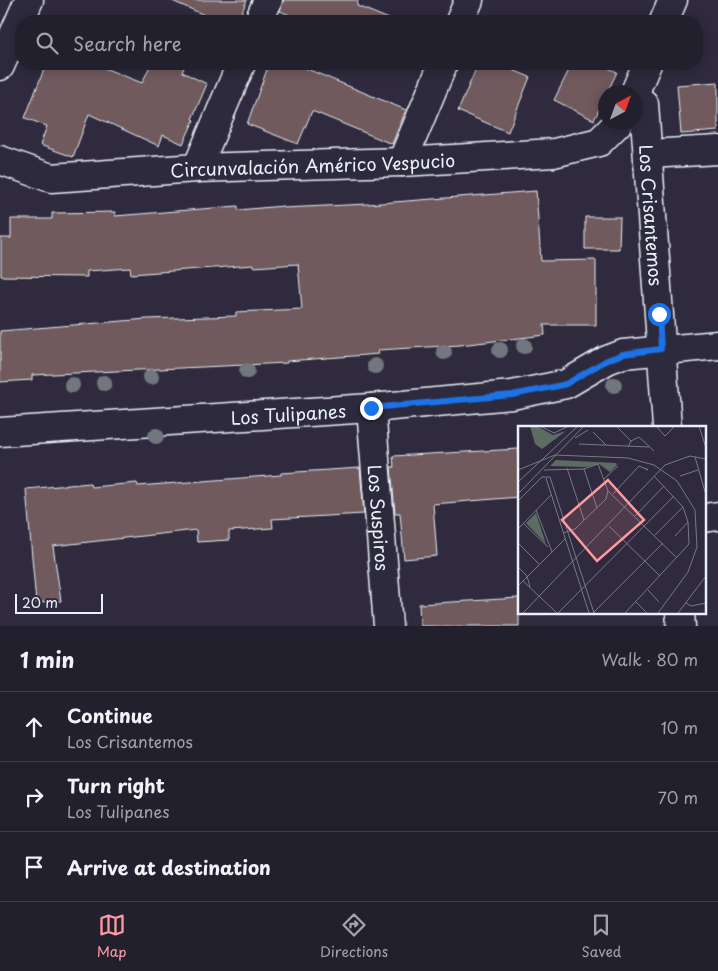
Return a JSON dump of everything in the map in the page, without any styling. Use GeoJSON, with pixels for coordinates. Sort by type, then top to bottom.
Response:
{"type":"FeatureCollection","features":[{"type":"Feature","properties":{"kind":"street"},"geometry":{"type":"LineString","coordinates":[[22,15],[29,0]]}},
{"type":"Feature","properties":{"kind":"street"},"geometry":{"type":"LineString","coordinates":[[262,15],[268,0]]}},
{"type":"Feature","properties":{"kind":"street"},"geometry":{"type":"LineString","coordinates":[[463,15],[469,0]]}},
{"type":"Feature","properties":{"kind":"street"},"geometry":{"type":"LineString","coordinates":[[667,15],[673,0]]}},
{"type":"Feature","properties":{"kind":"street"},"geometry":{"type":"LineString","coordinates":[[0,66],[15,32]]}},
{"type":"Feature","properties":{"kind":"street"},"geometry":{"type":"LineString","coordinates":[[197,168],[238,70]]}},
{"type":"Feature","properties":{"kind":"street"},"geometry":{"type":"LineString","coordinates":[[402,162],[440,70]]}},
{"type":"Feature","properties":{"kind":"street"},"geometry":{"type":"LineString","coordinates":[[638,85],[644,70]]}},
{"type":"Feature","properties":{"kind":"street","name":"Los Crisantemos"},"geometry":{"type":"LineString","coordinates":[[643,103],[649,154],[667,426]]}},
{"type":"Feature","properties":{"kind":"street","name":"Circunvalación Américo Vespucio"},"geometry":{"type":"LineString","coordinates":[[0,160],[51,178],[197,168],[402,162],[554,154],[598,142],[611,130]]}},
{"type":"Feature","properties":{"kind":"street"},"geometry":{"type":"LineString","coordinates":[[649,154],[718,150]]}},
{"type":"Feature","properties":{"kind":"street","name":"Los Tulipanes"},"geometry":{"type":"LineString","coordinates":[[0,432],[371,408],[512,395],[566,384],[607,360],[623,354],[718,345]]}},
{"type":"Feature","properties":{"kind":"street","name":"Los Suspiros"},"geometry":{"type":"LineString","coordinates":[[371,408],[388,626]]}},
{"type":"Feature","properties":{"kind":"building"},"geometry":{"type":"Polygon","coordinates":[[[170,0],[247,0],[241,15],[204,15],[170,0]]]}},
{"type":"Feature","properties":{"kind":"building"},"geometry":{"type":"Polygon","coordinates":[[[283,0],[358,0],[357,6],[379,15],[290,15],[280,11],[283,0]]]}},
{"type":"Feature","properties":{"kind":"building"},"geometry":{"type":"Polygon","coordinates":[[[44,70],[109,70],[142,83],[148,70],[183,70],[182,72],[207,84],[183,144],[163,135],[159,146],[89,114],[73,157],[40,145],[47,126],[25,118],[44,70]]]}},
{"type":"Feature","properties":{"kind":"building"},"geometry":{"type":"Polygon","coordinates":[[[267,70],[309,70],[406,110],[392,144],[312,111],[298,144],[247,124],[267,70]]]}},
{"type":"Feature","properties":{"kind":"building"},"geometry":{"type":"Polygon","coordinates":[[[475,70],[513,70],[530,77],[508,132],[458,111],[475,70]]]}},
{"type":"Feature","properties":{"kind":"building"},"geometry":{"type":"Polygon","coordinates":[[[569,70],[613,70],[617,72],[611,85],[598,85],[598,112],[594,120],[554,100],[569,70]]]}},
{"type":"Feature","properties":{"kind":"building"},"geometry":{"type":"Polygon","coordinates":[[[718,82],[718,131],[681,134],[677,85],[718,82]]]}},
{"type":"Feature","properties":{"kind":"building"},"geometry":{"type":"Polygon","coordinates":[[[536,191],[541,261],[596,260],[596,325],[544,325],[545,335],[460,345],[378,350],[379,354],[287,361],[287,363],[32,375],[32,380],[0,382],[0,331],[147,319],[236,316],[236,312],[302,309],[298,264],[254,267],[254,265],[131,274],[130,268],[87,271],[87,277],[1,276],[1,238],[11,238],[11,219],[52,219],[52,213],[115,212],[115,216],[238,206],[238,210],[283,206],[283,208],[368,204],[536,191]]]}},
{"type":"Feature","properties":{"kind":"building"},"geometry":{"type":"Polygon","coordinates":[[[585,217],[620,217],[619,249],[585,249],[585,217]]]}},
{"type":"Feature","properties":{"kind":"building"},"geometry":{"type":"Polygon","coordinates":[[[518,449],[518,497],[433,504],[437,556],[404,559],[400,513],[395,513],[391,467],[394,467],[393,456],[518,449]]]}},
{"type":"Feature","properties":{"kind":"building"},"geometry":{"type":"Polygon","coordinates":[[[360,468],[364,514],[272,519],[273,528],[229,531],[229,540],[197,542],[196,530],[53,546],[61,601],[36,603],[26,489],[90,483],[91,487],[137,483],[138,486],[360,468]]]}},
{"type":"Feature","properties":{"kind":"building"},"geometry":{"type":"Polygon","coordinates":[[[518,598],[519,626],[420,626],[419,604],[518,598]]]}},
{"type":"Feature","properties":{"kind":"route"},"geometry":{"type":"LineString","coordinates":[[371,408],[512,395],[566,384],[607,360],[623,354],[661,349],[659,314]]}}]}
